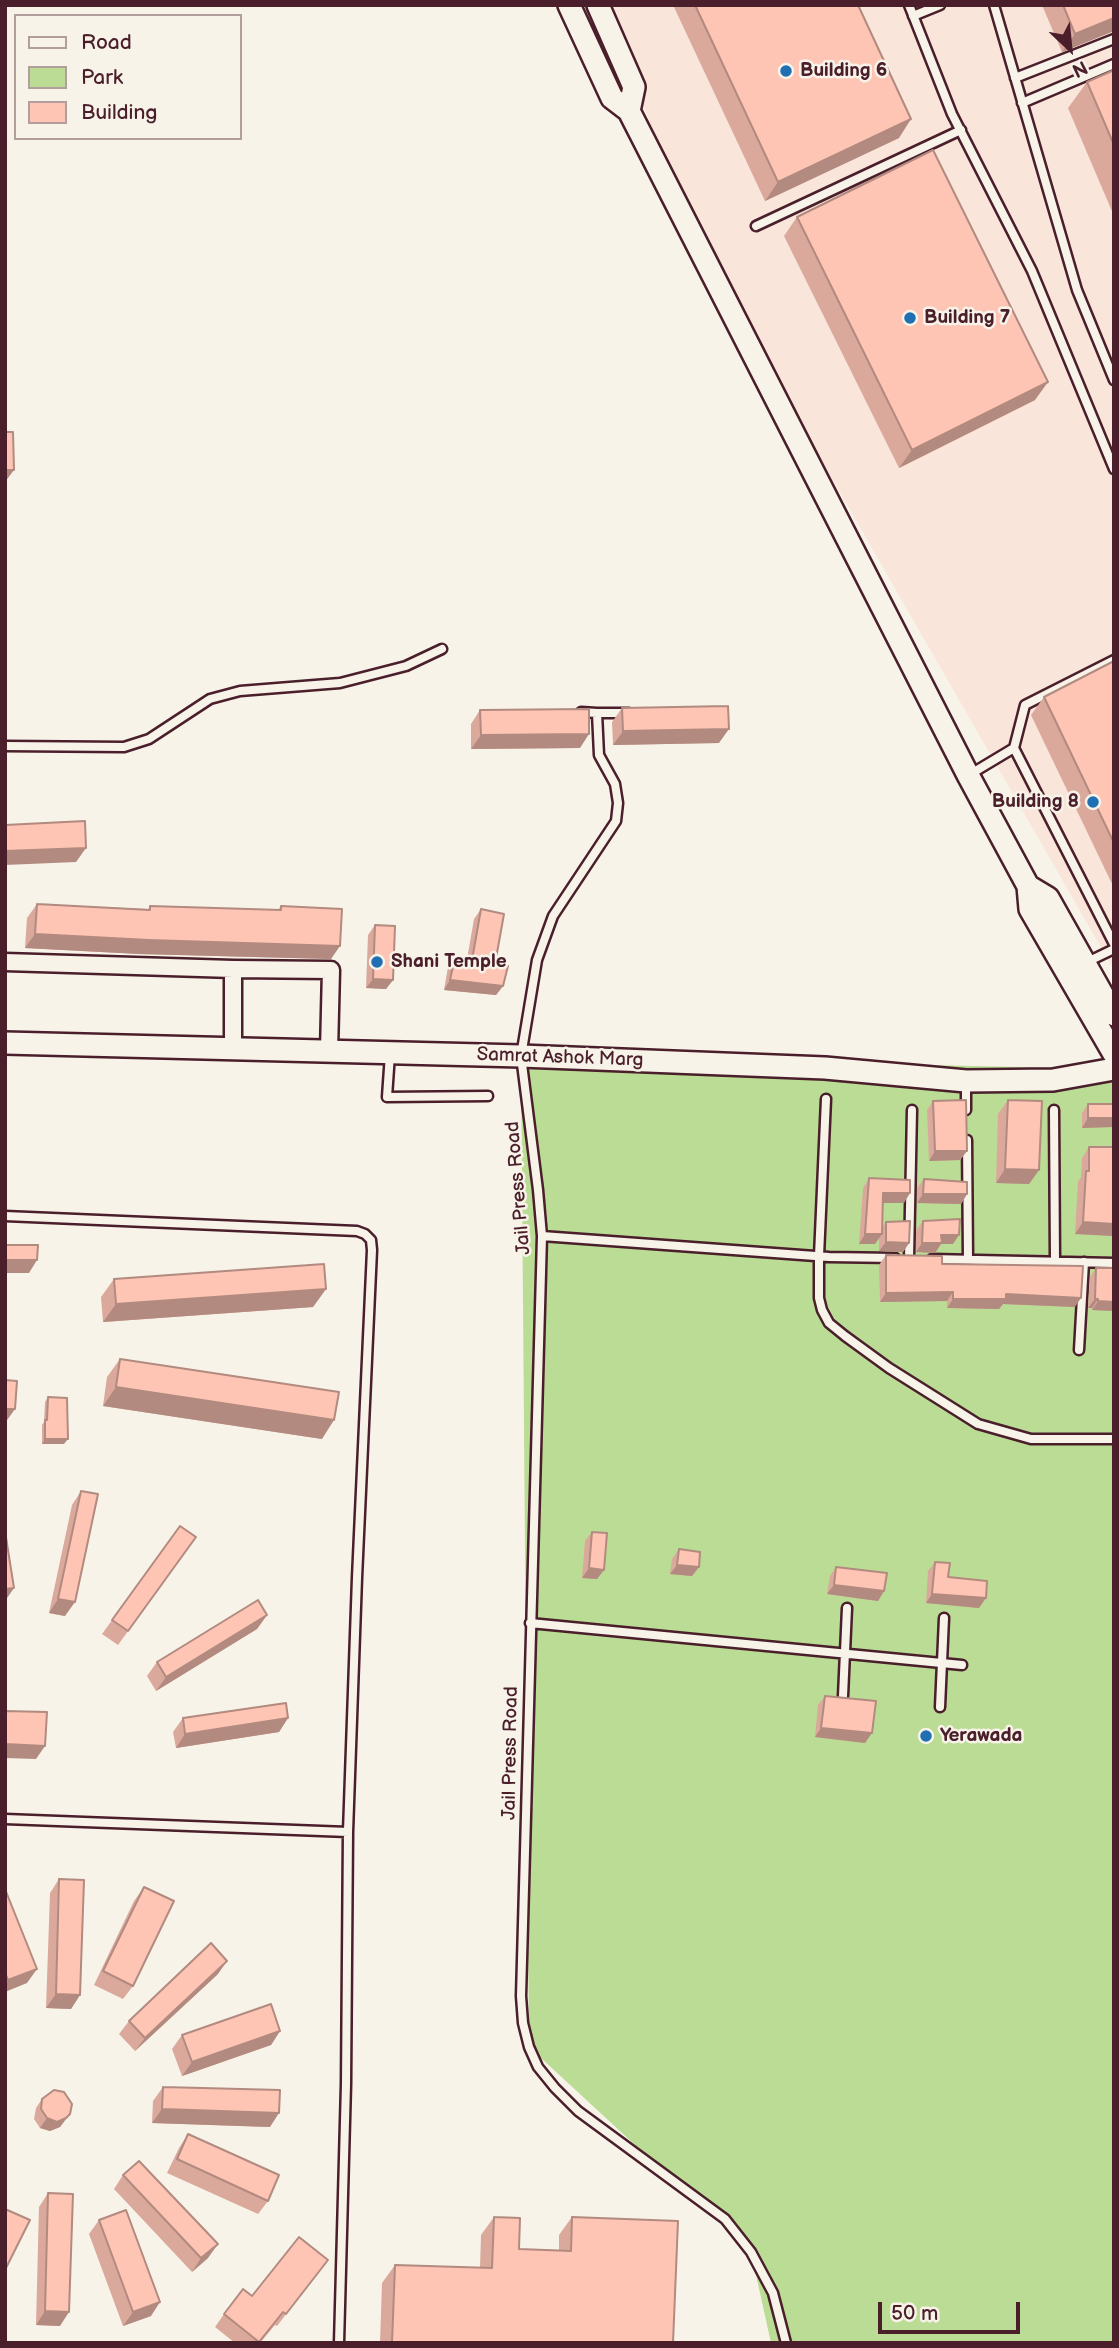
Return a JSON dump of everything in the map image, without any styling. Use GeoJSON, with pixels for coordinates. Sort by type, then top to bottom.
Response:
{"type":"FeatureCollection","features":[{"type":"Feature","properties":{"kind":"street"},"geometry":{"type":"LineString","coordinates":[[569,5],[612,98],[629,111],[968,775],[1028,886],[1030,909],[1114,1054]]}},
{"type":"Feature","properties":{"kind":"street"},"geometry":{"type":"LineString","coordinates":[[598,5],[634,87],[629,111]]}},
{"type":"Feature","properties":{"kind":"street"},"geometry":{"type":"LineString","coordinates":[[1028,886],[1048,898],[1114,1015]]}},
{"type":"Feature","properties":{"kind":"street"},"geometry":{"type":"LineString","coordinates":[[5,962],[331,970],[330,1051]]}},
{"type":"Feature","properties":{"kind":"street"},"geometry":{"type":"LineString","coordinates":[[233,969],[233,1048]]}},
{"type":"Feature","properties":{"kind":"street","name":"Samrat Ashok Marg"},"geometry":{"type":"LineString","coordinates":[[5,1043],[390,1052],[825,1068],[966,1081],[1053,1080],[1114,1069]]}},
{"type":"Feature","properties":{"kind":"lane"},"geometry":{"type":"LineString","coordinates":[[909,5],[961,130],[1032,271],[1114,469]]}},
{"type":"Feature","properties":{"kind":"lane"},"geometry":{"type":"LineString","coordinates":[[913,16],[940,5]]}},
{"type":"Feature","properties":{"kind":"lane"},"geometry":{"type":"LineString","coordinates":[[995,5],[1077,290],[1111,365],[1114,380]]}},
{"type":"Feature","properties":{"kind":"lane"},"geometry":{"type":"LineString","coordinates":[[1016,78],[1114,38]]}},
{"type":"Feature","properties":{"kind":"lane"},"geometry":{"type":"LineString","coordinates":[[1022,103],[1114,64]]}},
{"type":"Feature","properties":{"kind":"lane"},"geometry":{"type":"LineString","coordinates":[[756,226],[961,130]]}},
{"type":"Feature","properties":{"kind":"lane"},"geometry":{"type":"LineString","coordinates":[[5,746],[124,747],[149,739],[210,699],[240,691],[340,683],[406,666],[442,649]]}},
{"type":"Feature","properties":{"kind":"lane"},"geometry":{"type":"LineString","coordinates":[[1114,660],[1025,705],[1014,748],[1114,944]]}},
{"type":"Feature","properties":{"kind":"lane"},"geometry":{"type":"LineString","coordinates":[[571,712],[638,713]]}},
{"type":"Feature","properties":{"kind":"lane","name":"Jail Press Road"},"geometry":{"type":"LineString","coordinates":[[597,713],[599,755],[615,784],[618,803],[616,821],[553,916],[537,960],[521,1056],[542,1236],[530,1623],[521,1996],[523,2023],[528,2047],[538,2067],[578,2111],[725,2219],[751,2252],[773,2293],[786,2343]]}},
{"type":"Feature","properties":{"kind":"lane"},"geometry":{"type":"LineString","coordinates":[[968,775],[1014,748]]}},
{"type":"Feature","properties":{"kind":"lane"},"geometry":{"type":"LineString","coordinates":[[1083,963],[1114,949]]}},
{"type":"Feature","properties":{"kind":"lane"},"geometry":{"type":"LineString","coordinates":[[390,1052],[387,1097],[488,1096]]}},
{"type":"Feature","properties":{"kind":"lane"},"geometry":{"type":"LineString","coordinates":[[966,1081],[968,1260]]}},
{"type":"Feature","properties":{"kind":"lane"},"geometry":{"type":"LineString","coordinates":[[826,1099],[819,1298],[822,1311],[829,1322],[889,1368],[978,1424],[1031,1439],[1114,1439]]}},
{"type":"Feature","properties":{"kind":"lane"},"geometry":{"type":"LineString","coordinates":[[909,1258],[912,1110]]}},
{"type":"Feature","properties":{"kind":"lane"},"geometry":{"type":"LineString","coordinates":[[1054,1110],[1055,1261]]}},
{"type":"Feature","properties":{"kind":"lane"},"geometry":{"type":"LineString","coordinates":[[5,1216],[357,1231],[371,1240],[348,1832],[346,2084],[339,2343]]}},
{"type":"Feature","properties":{"kind":"lane"},"geometry":{"type":"LineString","coordinates":[[542,1236],[819,1256],[1114,1263]]}},
{"type":"Feature","properties":{"kind":"lane"},"geometry":{"type":"LineString","coordinates":[[1079,1350],[1084,1262]]}},
{"type":"Feature","properties":{"kind":"lane"},"geometry":{"type":"LineString","coordinates":[[843,1696],[847,1608]]}},
{"type":"Feature","properties":{"kind":"lane"},"geometry":{"type":"LineString","coordinates":[[940,1706],[944,1618]]}},
{"type":"Feature","properties":{"kind":"lane"},"geometry":{"type":"LineString","coordinates":[[530,1623],[962,1665]]}},
{"type":"Feature","properties":{"kind":"lane"},"geometry":{"type":"LineString","coordinates":[[5,1819],[348,1832]]}},
{"type":"Feature","properties":{"kind":"shaded area"},"geometry":{"type":"Polygon","coordinates":[[[604,5],[1114,5],[1114,970],[698,245],[604,5]]]}},
{"type":"Feature","properties":{"kind":"green space"},"geometry":{"type":"Polygon","coordinates":[[[521,1056],[1110,1069],[1114,1078],[1114,2343],[771,2343],[751,2252],[529,2047],[521,1056]]]}},
{"type":"Feature","properties":{"kind":"building","name":"Building 6"},"geometry":{"type":"Polygon","coordinates":[[[695,5],[858,5],[911,119],[778,182],[695,5]]]}},
{"type":"Feature","properties":{"kind":"building"},"geometry":{"type":"Polygon","coordinates":[[[1063,5],[1114,5],[1114,18],[1075,34],[1063,5]]]}},
{"type":"Feature","properties":{"kind":"building"},"geometry":{"type":"Polygon","coordinates":[[[1114,70],[1114,145],[1087,82],[1114,70]]]}},
{"type":"Feature","properties":{"kind":"building","name":"Building 7"},"geometry":{"type":"Polygon","coordinates":[[[933,150],[1048,382],[912,450],[797,217],[933,150]]]}},
{"type":"Feature","properties":{"kind":"building"},"geometry":{"type":"Polygon","coordinates":[[[5,432],[13,432],[14,470],[5,470],[5,432]]]}},
{"type":"Feature","properties":{"kind":"building","name":"Building 8"},"geometry":{"type":"Polygon","coordinates":[[[1114,661],[1114,843],[1044,697],[1114,661]]]}},
{"type":"Feature","properties":{"kind":"building"},"geometry":{"type":"Polygon","coordinates":[[[728,706],[729,729],[623,731],[622,708],[728,706]]]}},
{"type":"Feature","properties":{"kind":"building"},"geometry":{"type":"Polygon","coordinates":[[[589,709],[589,734],[481,735],[480,710],[589,709]]]}},
{"type":"Feature","properties":{"kind":"building"},"geometry":{"type":"Polygon","coordinates":[[[85,821],[86,848],[5,851],[5,825],[85,821]]]}},
{"type":"Feature","properties":{"kind":"building"},"geometry":{"type":"Polygon","coordinates":[[[37,904],[150,910],[150,906],[342,909],[340,946],[35,934],[37,904]]]}},
{"type":"Feature","properties":{"kind":"building"},"geometry":{"type":"Polygon","coordinates":[[[481,909],[504,914],[495,964],[508,966],[503,986],[450,980],[455,957],[472,960],[481,909]]]}},
{"type":"Feature","properties":{"kind":"building"},"geometry":{"type":"Polygon","coordinates":[[[375,925],[395,926],[393,980],[373,979],[375,925]]]}},
{"type":"Feature","properties":{"kind":"building"},"geometry":{"type":"Polygon","coordinates":[[[966,1100],[967,1151],[935,1151],[933,1101],[966,1100]]]}},
{"type":"Feature","properties":{"kind":"building"},"geometry":{"type":"Polygon","coordinates":[[[1008,1100],[1042,1101],[1039,1170],[1005,1169],[1008,1100]]]}},
{"type":"Feature","properties":{"kind":"building"},"geometry":{"type":"Polygon","coordinates":[[[1088,1104],[1114,1104],[1114,1118],[1088,1118],[1088,1104]]]}},
{"type":"Feature","properties":{"kind":"building"},"geometry":{"type":"Polygon","coordinates":[[[1089,1147],[1114,1147],[1114,1224],[1083,1222],[1089,1147]]]}},
{"type":"Feature","properties":{"kind":"building"},"geometry":{"type":"Polygon","coordinates":[[[869,1178],[910,1180],[910,1193],[883,1193],[882,1234],[865,1234],[869,1178]]]}},
{"type":"Feature","properties":{"kind":"building"},"geometry":{"type":"Polygon","coordinates":[[[924,1179],[967,1182],[967,1194],[923,1194],[924,1179]]]}},
{"type":"Feature","properties":{"kind":"building"},"geometry":{"type":"Polygon","coordinates":[[[960,1219],[959,1235],[941,1235],[942,1243],[922,1243],[923,1221],[960,1219]]]}},
{"type":"Feature","properties":{"kind":"building"},"geometry":{"type":"Polygon","coordinates":[[[910,1221],[909,1243],[886,1242],[886,1222],[910,1221]]]}},
{"type":"Feature","properties":{"kind":"building"},"geometry":{"type":"Polygon","coordinates":[[[5,1245],[38,1245],[37,1260],[5,1260],[5,1245]]]}},
{"type":"Feature","properties":{"kind":"building"},"geometry":{"type":"Polygon","coordinates":[[[886,1255],[942,1256],[942,1264],[1083,1266],[1081,1298],[1006,1294],[1006,1299],[953,1299],[953,1292],[886,1293],[886,1255]]]}},
{"type":"Feature","properties":{"kind":"building"},"geometry":{"type":"Polygon","coordinates":[[[324,1264],[326,1289],[116,1304],[114,1279],[324,1264]]]}},
{"type":"Feature","properties":{"kind":"building"},"geometry":{"type":"Polygon","coordinates":[[[1096,1268],[1114,1268],[1114,1302],[1095,1299],[1096,1268]]]}},
{"type":"Feature","properties":{"kind":"building"},"geometry":{"type":"Polygon","coordinates":[[[120,1359],[339,1392],[334,1420],[116,1387],[120,1359]]]}},
{"type":"Feature","properties":{"kind":"building"},"geometry":{"type":"Polygon","coordinates":[[[5,1380],[17,1381],[15,1409],[5,1409],[5,1380]]]}},
{"type":"Feature","properties":{"kind":"building"},"geometry":{"type":"Polygon","coordinates":[[[48,1397],[67,1398],[68,1439],[45,1439],[48,1397]]]}},
{"type":"Feature","properties":{"kind":"building"},"geometry":{"type":"Polygon","coordinates":[[[81,1491],[98,1494],[75,1602],[58,1599],[81,1491]]]}},
{"type":"Feature","properties":{"kind":"building"},"geometry":{"type":"Polygon","coordinates":[[[180,1526],[196,1537],[128,1631],[112,1620],[180,1526]]]}},
{"type":"Feature","properties":{"kind":"building"},"geometry":{"type":"Polygon","coordinates":[[[5,1531],[14,1588],[5,1589],[5,1531]]]}},
{"type":"Feature","properties":{"kind":"building"},"geometry":{"type":"Polygon","coordinates":[[[592,1532],[607,1533],[604,1570],[589,1568],[592,1532]]]}},
{"type":"Feature","properties":{"kind":"building"},"geometry":{"type":"Polygon","coordinates":[[[679,1549],[700,1552],[699,1567],[677,1565],[679,1549]]]}},
{"type":"Feature","properties":{"kind":"building"},"geometry":{"type":"Polygon","coordinates":[[[935,1562],[950,1563],[948,1577],[987,1581],[986,1598],[932,1594],[935,1562]]]}},
{"type":"Feature","properties":{"kind":"building"},"geometry":{"type":"Polygon","coordinates":[[[836,1567],[887,1573],[884,1591],[834,1585],[836,1567]]]}},
{"type":"Feature","properties":{"kind":"building"},"geometry":{"type":"Polygon","coordinates":[[[258,1600],[267,1615],[166,1677],[157,1662],[258,1600]]]}},
{"type":"Feature","properties":{"kind":"building"},"geometry":{"type":"Polygon","coordinates":[[[825,1696],[876,1701],[872,1733],[821,1728],[825,1696]]]}},
{"type":"Feature","properties":{"kind":"building"},"geometry":{"type":"Polygon","coordinates":[[[286,1703],[288,1718],[185,1734],[183,1718],[286,1703]]]}},
{"type":"Feature","properties":{"kind":"building"},"geometry":{"type":"Polygon","coordinates":[[[5,1711],[47,1712],[45,1746],[5,1744],[5,1711]]]}},
{"type":"Feature","properties":{"kind":"building"},"geometry":{"type":"Polygon","coordinates":[[[59,1879],[84,1880],[80,1995],[56,1994],[59,1879]]]}},
{"type":"Feature","properties":{"kind":"building"},"geometry":{"type":"Polygon","coordinates":[[[144,1887],[174,1901],[133,1986],[103,1971],[144,1887]]]}},
{"type":"Feature","properties":{"kind":"building"},"geometry":{"type":"Polygon","coordinates":[[[5,1889],[37,1969],[8,1980],[5,1973],[5,1889]]]}},
{"type":"Feature","properties":{"kind":"building"},"geometry":{"type":"Polygon","coordinates":[[[211,1943],[227,1961],[145,2038],[129,2021],[211,1943]]]}},
{"type":"Feature","properties":{"kind":"building"},"geometry":{"type":"Polygon","coordinates":[[[271,2004],[280,2031],[192,2062],[182,2035],[271,2004]]]}},
{"type":"Feature","properties":{"kind":"building"},"geometry":{"type":"Polygon","coordinates":[[[163,2087],[280,2090],[279,2113],[162,2109],[163,2087]]]}},
{"type":"Feature","properties":{"kind":"building"},"geometry":{"type":"Polygon","coordinates":[[[54,2090],[64,2092],[72,2104],[70,2114],[57,2122],[47,2118],[41,2109],[42,2099],[54,2090]]]}},
{"type":"Feature","properties":{"kind":"building"},"geometry":{"type":"Polygon","coordinates":[[[188,2134],[279,2175],[268,2201],[177,2159],[188,2134]]]}},
{"type":"Feature","properties":{"kind":"building"},"geometry":{"type":"Polygon","coordinates":[[[139,2161],[218,2244],[201,2258],[123,2175],[139,2161]]]}},
{"type":"Feature","properties":{"kind":"building"},"geometry":{"type":"Polygon","coordinates":[[[48,2193],[73,2194],[69,2312],[45,2311],[48,2193]]]}},
{"type":"Feature","properties":{"kind":"building"},"geometry":{"type":"Polygon","coordinates":[[[5,2209],[30,2220],[5,2270],[5,2209]]]}},
{"type":"Feature","properties":{"kind":"building"},"geometry":{"type":"Polygon","coordinates":[[[126,2210],[160,2302],[133,2312],[99,2220],[126,2210]]]}},
{"type":"Feature","properties":{"kind":"building"},"geometry":{"type":"Polygon","coordinates":[[[494,2217],[520,2218],[519,2249],[571,2251],[572,2217],[678,2221],[673,2343],[392,2343],[395,2265],[492,2268],[494,2217]]]}},
{"type":"Feature","properties":{"kind":"building"},"geometry":{"type":"Polygon","coordinates":[[[299,2237],[328,2260],[286,2314],[283,2312],[259,2342],[224,2314],[243,2289],[252,2296],[299,2237]]]}},
{"type":"Feature","properties":{"kind":"place","name":"Building 6"},"geometry":{"type":"Point","coordinates":[786,71]}},
{"type":"Feature","properties":{"kind":"place","name":"Building 7"},"geometry":{"type":"Point","coordinates":[910,318]}},
{"type":"Feature","properties":{"kind":"place","name":"Building 8"},"geometry":{"type":"Point","coordinates":[1093,802]}},
{"type":"Feature","properties":{"kind":"place","name":"Shani Temple"},"geometry":{"type":"Point","coordinates":[377,962]}},
{"type":"Feature","properties":{"kind":"place","name":"Yerawada"},"geometry":{"type":"Point","coordinates":[926,1736]}}]}
